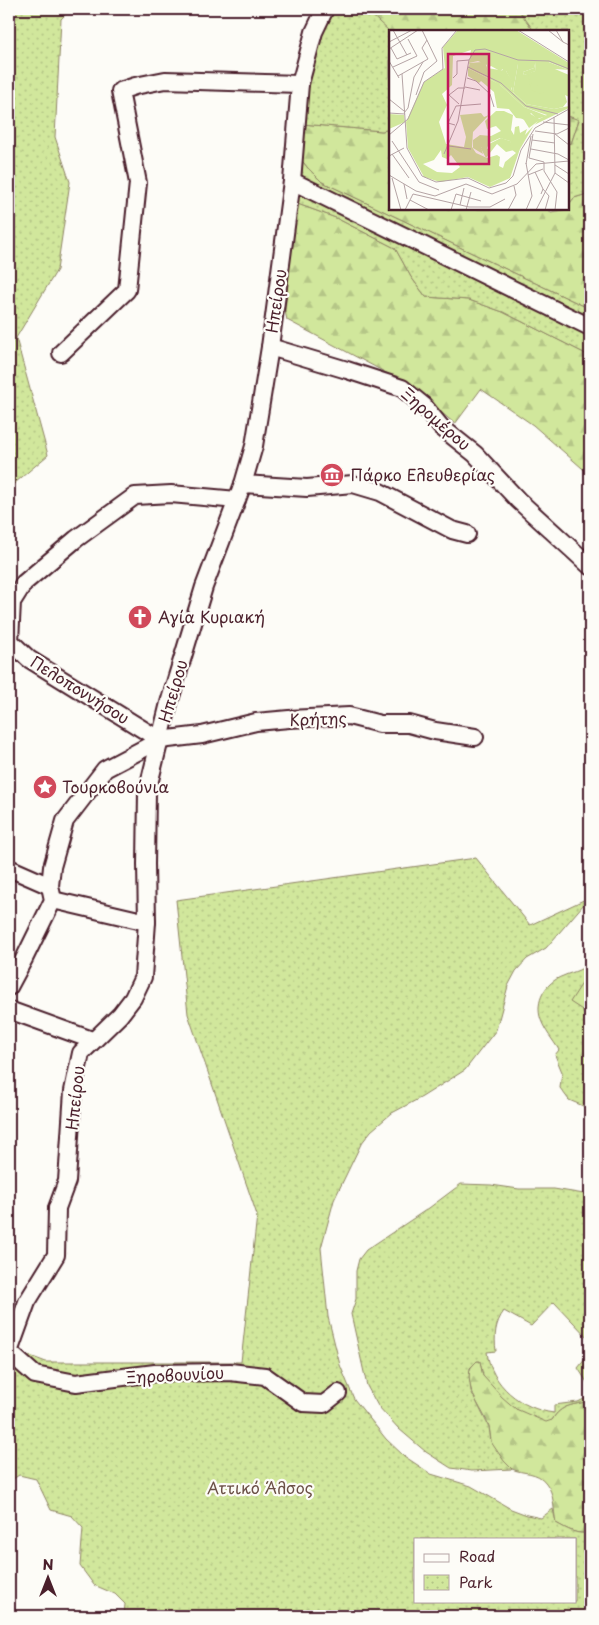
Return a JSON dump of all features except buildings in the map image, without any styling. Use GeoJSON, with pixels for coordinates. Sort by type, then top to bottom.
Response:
{"type":"FeatureCollection","features":[{"type":"Feature","properties":{"kind":"street","name":"Ηπείρου"},"geometry":{"type":"LineString","coordinates":[[9,1352],[27,1302],[56,1255],[57,1208],[67,1181],[73,1090],[81,1052],[120,1014],[133,998],[143,977],[147,922],[147,792],[169,703],[204,587],[243,484],[254,446],[270,347],[292,181],[300,84],[314,32],[325,9]]}},
{"type":"Feature","properties":{"kind":"street"},"geometry":{"type":"LineString","coordinates":[[61,353],[128,290],[138,183],[120,91],[164,80],[300,84]]}},
{"type":"Feature","properties":{"kind":"street"},"geometry":{"type":"LineString","coordinates":[[292,181],[590,327]]}},
{"type":"Feature","properties":{"kind":"street","name":"Ξηρομέρου"},"geometry":{"type":"LineString","coordinates":[[270,347],[402,388],[424,406],[441,427],[475,454],[518,500],[590,566]]}},
{"type":"Feature","properties":{"kind":"street"},"geometry":{"type":"LineString","coordinates":[[243,484],[307,488],[353,484],[380,492],[452,530],[467,534]]}},
{"type":"Feature","properties":{"kind":"street","name":"Πελοποννήσου"},"geometry":{"type":"LineString","coordinates":[[160,740],[29,659],[10,642],[12,602],[31,577],[76,539],[135,496],[171,494],[237,500]]}},
{"type":"Feature","properties":{"kind":"street","name":"Κρήτης"},"geometry":{"type":"LineString","coordinates":[[160,740],[202,735],[256,722],[348,716],[380,724],[409,724],[436,731],[475,737]]}},
{"type":"Feature","properties":{"kind":"street"},"geometry":{"type":"LineString","coordinates":[[9,987],[24,959],[51,893],[52,868],[65,821],[105,769],[160,740]]}},
{"type":"Feature","properties":{"kind":"street"},"geometry":{"type":"LineString","coordinates":[[9,868],[51,893],[147,922]]}},
{"type":"Feature","properties":{"kind":"street"},"geometry":{"type":"LineString","coordinates":[[9,1010],[92,1040]]}},
{"type":"Feature","properties":{"kind":"street","name":"Ξηροβουνίου"},"geometry":{"type":"LineString","coordinates":[[9,1352],[35,1375],[76,1383],[155,1373],[230,1372],[265,1376],[303,1403],[324,1404],[338,1393]]}},
{"type":"Feature","properties":{"kind":"green space"},"geometry":{"type":"Polygon","coordinates":[[[9,9],[71,9],[61,19],[55,137],[70,182],[57,270],[16,338],[48,455],[9,488],[9,9]]]}},
{"type":"Feature","properties":{"kind":"green space"},"geometry":{"type":"Polygon","coordinates":[[[333,9],[368,9],[367,11],[389,31],[389,129],[382,131],[302,124],[306,85],[320,32],[333,9]]]}},
{"type":"Feature","properties":{"kind":"green space"},"geometry":{"type":"Polygon","coordinates":[[[368,9],[518,9],[533,30],[389,31],[366,11],[368,9]]]}},
{"type":"Feature","properties":{"kind":"green space"},"geometry":{"type":"Polygon","coordinates":[[[518,9],[590,9],[590,193],[574,198],[569,204],[569,143],[571,144],[579,120],[569,116],[569,30],[533,30],[518,9]]]}},
{"type":"Feature","properties":{"kind":"green space"},"geometry":{"type":"Polygon","coordinates":[[[569,116],[579,119],[571,144],[569,143],[569,116]]]}},
{"type":"Feature","properties":{"kind":"green space"},"geometry":{"type":"Polygon","coordinates":[[[302,124],[382,131],[389,129],[389,210],[548,210],[551,212],[569,210],[569,204],[574,198],[590,193],[590,309],[322,182],[299,157],[302,124]]]}},
{"type":"Feature","properties":{"kind":"green space"},"geometry":{"type":"Polygon","coordinates":[[[299,157],[322,182],[590,309],[590,356],[503,312],[469,300],[426,297],[411,277],[395,248],[336,218],[295,203],[299,157]]]}},
{"type":"Feature","properties":{"kind":"green space"},"geometry":{"type":"Polygon","coordinates":[[[295,203],[336,218],[395,248],[411,277],[426,297],[469,300],[503,312],[590,356],[590,475],[533,425],[481,389],[455,424],[409,385],[287,320],[285,311],[295,203]]]}},
{"type":"Feature","properties":{"kind":"green space","name":"Αττικό Άλσος"},"geometry":{"type":"Polygon","coordinates":[[[476,858],[530,925],[590,897],[546,948],[527,959],[516,971],[508,986],[496,1030],[465,1070],[392,1113],[371,1131],[361,1144],[334,1200],[321,1248],[328,1317],[340,1365],[354,1399],[386,1439],[404,1456],[431,1474],[471,1486],[511,1509],[527,1515],[541,1518],[553,1509],[556,1523],[568,1530],[581,1533],[590,1532],[590,1616],[124,1616],[125,1604],[115,1594],[94,1585],[80,1566],[83,1528],[72,1516],[51,1510],[36,1479],[19,1475],[13,1479],[9,1496],[9,1348],[46,1362],[241,1362],[257,1215],[188,1014],[176,900],[476,858]]]}},
{"type":"Feature","properties":{"kind":"green space"},"geometry":{"type":"Polygon","coordinates":[[[590,961],[590,1107],[588,1108],[569,1100],[560,1088],[562,1072],[555,1055],[559,1050],[541,1020],[539,1006],[543,993],[551,983],[581,969],[590,961]]]}},
{"type":"Feature","properties":{"kind":"green space"},"geometry":{"type":"Polygon","coordinates":[[[590,971],[590,1015],[570,1002],[590,971]]]}},
{"type":"Feature","properties":{"kind":"green space"},"geometry":{"type":"Polygon","coordinates":[[[461,1184],[491,1185],[519,1189],[554,1189],[590,1195],[590,1340],[554,1302],[531,1326],[504,1311],[496,1330],[496,1351],[487,1352],[490,1364],[501,1385],[519,1401],[542,1411],[554,1413],[554,1405],[578,1402],[590,1396],[590,1401],[564,1408],[552,1420],[546,1422],[516,1409],[502,1397],[483,1376],[480,1361],[477,1361],[470,1368],[471,1391],[489,1427],[491,1442],[512,1469],[472,1471],[451,1468],[426,1452],[399,1429],[378,1406],[367,1386],[351,1314],[356,1299],[356,1271],[359,1259],[366,1250],[461,1184]]]}},
{"type":"Feature","properties":{"kind":"green space"},"geometry":{"type":"Polygon","coordinates":[[[590,1353],[590,1387],[578,1368],[590,1353]]]}},
{"type":"Feature","properties":{"kind":"green space"},"geometry":{"type":"Polygon","coordinates":[[[477,1361],[480,1361],[483,1376],[516,1409],[552,1420],[564,1408],[590,1401],[590,1532],[581,1533],[568,1530],[556,1523],[552,1497],[549,1487],[543,1479],[539,1476],[512,1469],[505,1464],[497,1452],[491,1441],[489,1426],[471,1390],[469,1374],[472,1366],[477,1361]]]}},
{"type":"Feature","properties":{"kind":"place","name":"Πάρκο Ελευθερίας"},"geometry":{"type":"Point","coordinates":[332,475]}},
{"type":"Feature","properties":{"kind":"place","name":"Αγία Κυριακή"},"geometry":{"type":"Point","coordinates":[140,617]}},
{"type":"Feature","properties":{"kind":"place","name":"Τουρκοβούνια"},"geometry":{"type":"Point","coordinates":[45,787]}}]}
